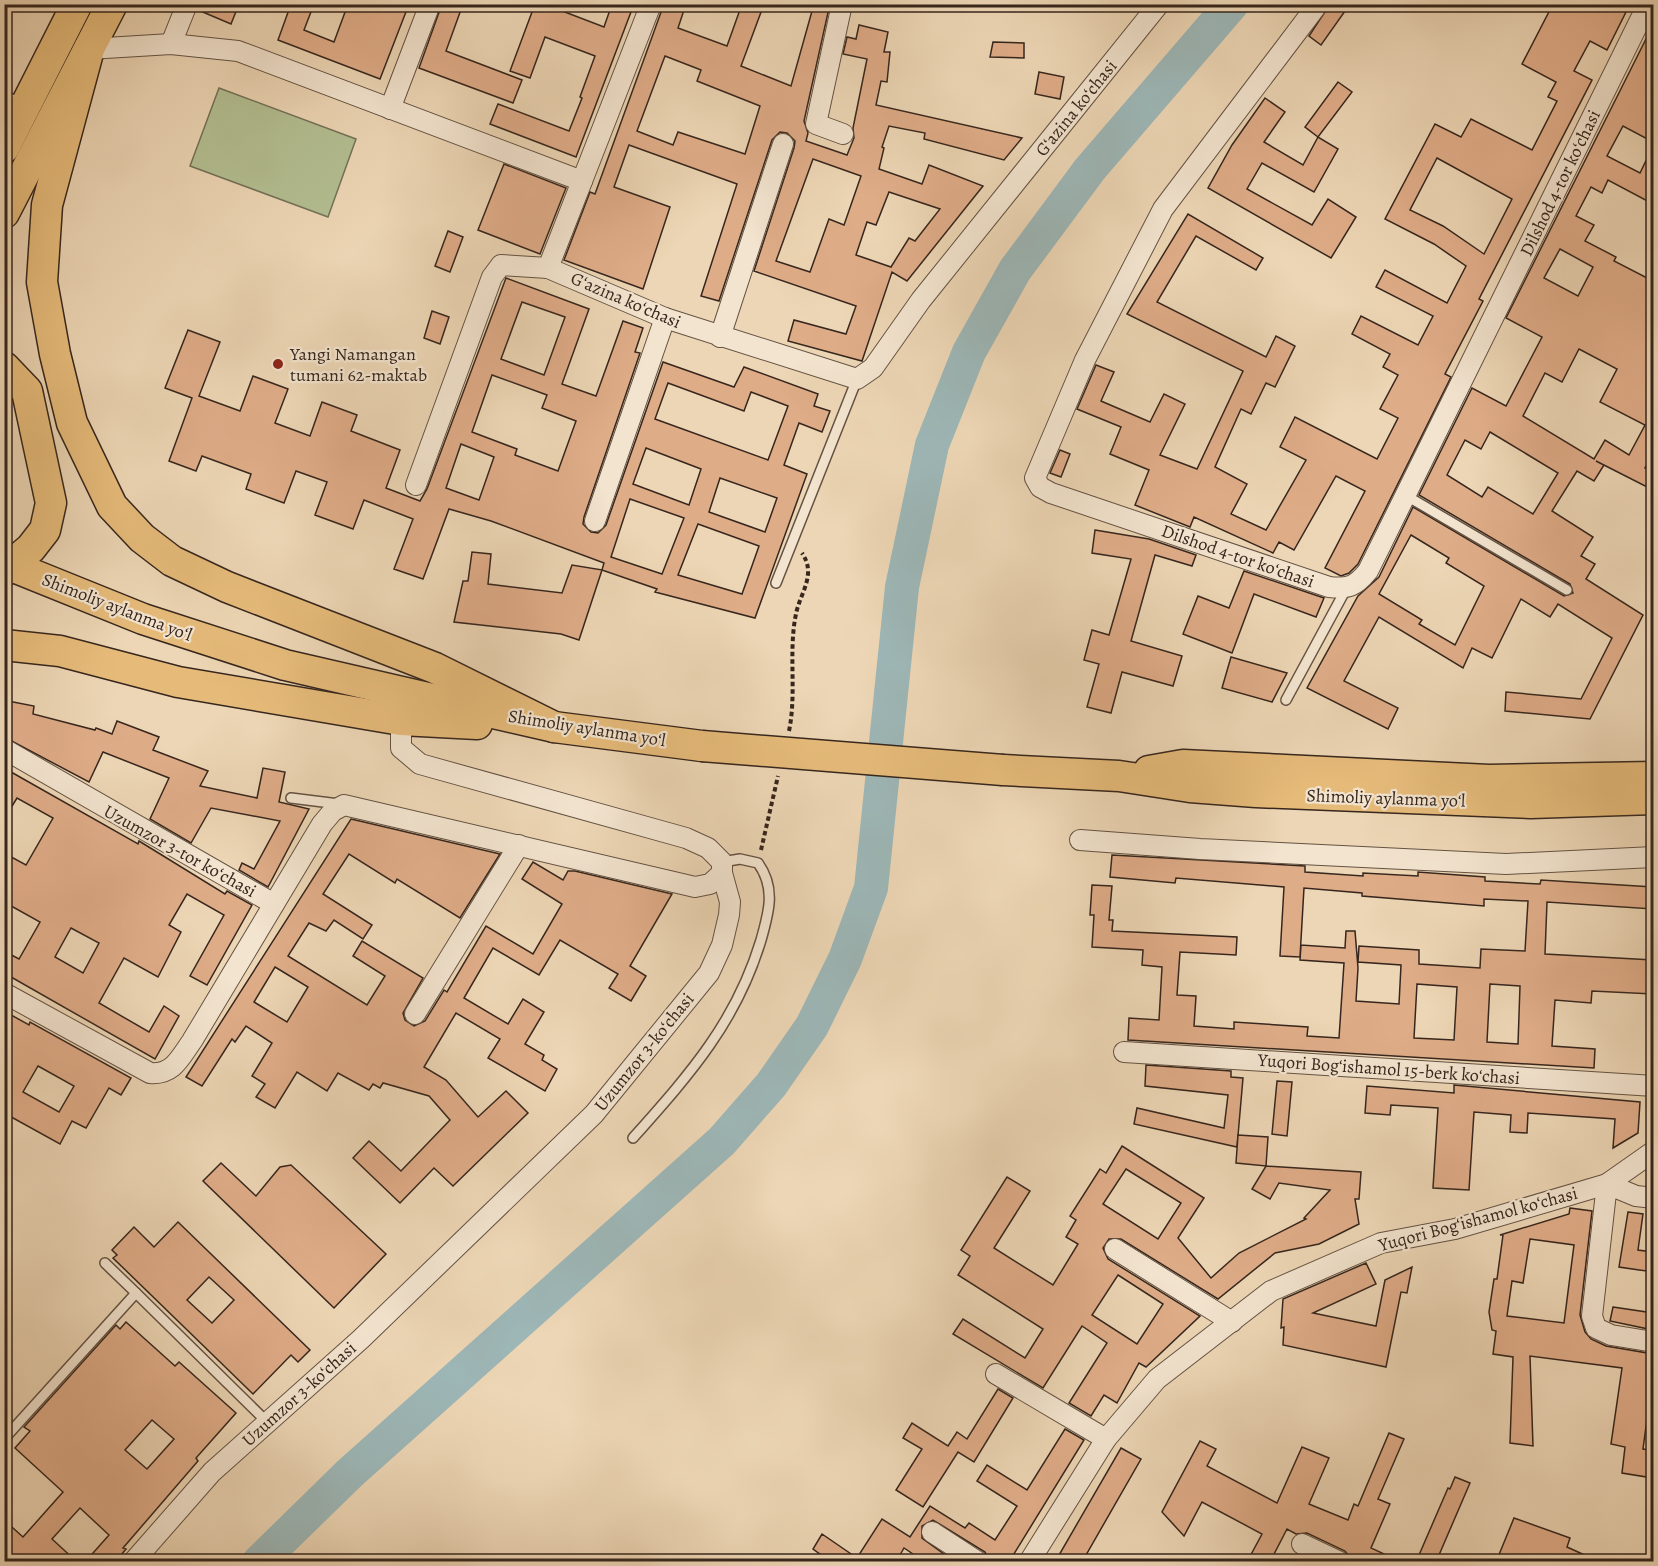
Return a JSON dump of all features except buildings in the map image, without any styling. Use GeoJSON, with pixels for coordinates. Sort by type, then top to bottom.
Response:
{"type":"FeatureCollection","features":[{"type":"Feature","properties":{"kind":"main road"},"geometry":{"type":"LineString","coordinates":[[4,148],[13,112],[77,4]]}},
{"type":"Feature","properties":{"kind":"main road"},"geometry":{"type":"LineString","coordinates":[[4,213],[112,4]]}},
{"type":"Feature","properties":{"kind":"main road"},"geometry":{"type":"LineString","coordinates":[[89,49],[47,205],[42,282],[55,354],[72,423],[112,506],[142,538],[172,561],[227,587],[435,668],[554,727]]}},
{"type":"Feature","properties":{"kind":"main road"},"geometry":{"type":"LineString","coordinates":[[4,368],[27,391],[51,503],[45,530],[7,567]]}},
{"type":"Feature","properties":{"kind":"main road","name":"Shimoliy aylanma yoʻl"},"geometry":{"type":"LineString","coordinates":[[7,567],[143,620],[285,665],[554,727],[702,746],[1003,770],[1119,776],[1190,787],[1256,792],[1531,803],[1653,799]]}},
{"type":"Feature","properties":{"kind":"main road"},"geometry":{"type":"LineString","coordinates":[[4,645],[60,651],[178,681],[401,720],[554,727]]}},
{"type":"Feature","properties":{"kind":"main road","name":"Shimoliy aylanma yoʻl"},"geometry":{"type":"LineString","coordinates":[[1119,776],[1184,765],[1489,780],[1653,777]]}},
{"type":"Feature","properties":{"kind":"street"},"geometry":{"type":"LineString","coordinates":[[171,44],[187,4]]}},
{"type":"Feature","properties":{"kind":"street"},"geometry":{"type":"LineString","coordinates":[[390,109],[430,4]]}},
{"type":"Feature","properties":{"kind":"street","name":"Gʻazina koʻchasi"},"geometry":{"type":"LineString","coordinates":[[651,4],[548,268],[665,318],[857,379],[873,368],[921,300],[1159,4]]}},
{"type":"Feature","properties":{"kind":"street"},"geometry":{"type":"LineString","coordinates":[[842,4],[816,124],[843,134]]}},
{"type":"Feature","properties":{"kind":"street","name":"Dilshod 4-tor koʻchasi"},"geometry":{"type":"LineString","coordinates":[[1318,4],[1163,209],[1085,360],[1035,478],[1040,487],[1051,493],[1329,587],[1346,589],[1357,584],[1368,571],[1648,4]]}},
{"type":"Feature","properties":{"kind":"street"},"geometry":{"type":"LineString","coordinates":[[89,49],[171,44],[238,51],[582,181]]}},
{"type":"Feature","properties":{"kind":"street"},"geometry":{"type":"LineString","coordinates":[[720,337],[783,144]]}},
{"type":"Feature","properties":{"kind":"street"},"geometry":{"type":"LineString","coordinates":[[416,485],[492,277],[501,265],[548,268]]}},
{"type":"Feature","properties":{"kind":"street"},"geometry":{"type":"LineString","coordinates":[[595,521],[665,318]]}},
{"type":"Feature","properties":{"kind":"street"},"geometry":{"type":"LineString","coordinates":[[274,904],[322,824],[333,811],[344,805],[695,887],[710,884],[722,868],[708,848],[686,838],[420,764],[401,748],[401,720]]}},
{"type":"Feature","properties":{"kind":"street","name":"Uzumzor 3-tor koʻchasi"},"geometry":{"type":"LineString","coordinates":[[4,749],[274,904],[176,1065],[161,1074],[150,1073],[114,1055],[4,993]]}},
{"type":"Feature","properties":{"kind":"street"},"geometry":{"type":"LineString","coordinates":[[1080,840],[1200,849],[1506,864],[1653,857]]}},
{"type":"Feature","properties":{"kind":"street"},"geometry":{"type":"LineString","coordinates":[[415,1014],[519,845]]}},
{"type":"Feature","properties":{"kind":"street","name":"Uzumzor 3-koʻchasi"},"geometry":{"type":"LineString","coordinates":[[133,1562],[188,1497],[267,1422],[361,1339],[594,1114],[709,973],[722,945],[729,915],[730,902],[722,868]]}},
{"type":"Feature","properties":{"kind":"street","name":"Yuqori Bogʻishamol 15-berk koʻchasi"},"geometry":{"type":"LineString","coordinates":[[1124,1052],[1653,1086]]}},
{"type":"Feature","properties":{"kind":"street","name":"Yuqori Bogʻishamol koʻchasi"},"geometry":{"type":"LineString","coordinates":[[1029,1562],[1106,1439],[1157,1379],[1271,1292],[1382,1243],[1455,1229],[1607,1184],[1653,1151]]}},
{"type":"Feature","properties":{"kind":"street"},"geometry":{"type":"LineString","coordinates":[[1653,1198],[1636,1196],[1607,1184],[1592,1316],[1596,1328],[1611,1335],[1653,1342]]}},
{"type":"Feature","properties":{"kind":"street"},"geometry":{"type":"LineString","coordinates":[[1115,1249],[1232,1322]]}},
{"type":"Feature","properties":{"kind":"street"},"geometry":{"type":"LineString","coordinates":[[996,1374],[1106,1439]]}},
{"type":"Feature","properties":{"kind":"street"},"geometry":{"type":"LineString","coordinates":[[932,1532],[978,1562]]}},
{"type":"Feature","properties":{"kind":"street"},"geometry":{"type":"LineString","coordinates":[[1302,1544],[1340,1562]]}},
{"type":"Feature","properties":{"kind":"lane"},"geometry":{"type":"LineString","coordinates":[[776,584],[857,379]]}},
{"type":"Feature","properties":{"kind":"lane"},"geometry":{"type":"LineString","coordinates":[[1405,495],[1567,590]]}},
{"type":"Feature","properties":{"kind":"lane"},"geometry":{"type":"LineString","coordinates":[[1286,700],[1346,589]]}},
{"type":"Feature","properties":{"kind":"lane"},"geometry":{"type":"LineString","coordinates":[[291,798],[344,805]]}},
{"type":"Feature","properties":{"kind":"lane"},"geometry":{"type":"LineString","coordinates":[[633,1138],[689,1073],[734,1010],[753,966],[767,921],[771,895],[767,876],[758,863],[740,859],[722,868]]}},
{"type":"Feature","properties":{"kind":"lane"},"geometry":{"type":"LineString","coordinates":[[105,1263],[267,1422]]}},
{"type":"Feature","properties":{"kind":"lane"},"geometry":{"type":"LineString","coordinates":[[4,1439],[136,1293]]}},
{"type":"Feature","properties":{"kind":"path"},"geometry":{"type":"LineString","coordinates":[[787,736],[796,614],[807,583],[808,567],[804,555],[792,543]]}},
{"type":"Feature","properties":{"kind":"path"},"geometry":{"type":"LineString","coordinates":[[758,863],[779,771]]}},
{"type":"Feature","properties":{"kind":"green space"},"geometry":{"type":"Polygon","coordinates":[[[219,88],[356,139],[328,217],[190,166],[219,88]]]}},
{"type":"Feature","properties":{"kind":"waterway"},"geometry":{"type":"LineString","coordinates":[[259,1562],[350,1473],[722,1141],[771,1085],[812,1026],[845,959],[871,888],[902,587],[932,445],[969,352],[1015,270],[1090,169],[1232,4]]}},
{"type":"Feature","properties":{"kind":"place","name":"Yangi Namangan tumani 62-maktab"},"geometry":{"type":"Point","coordinates":[278,364]}}]}
